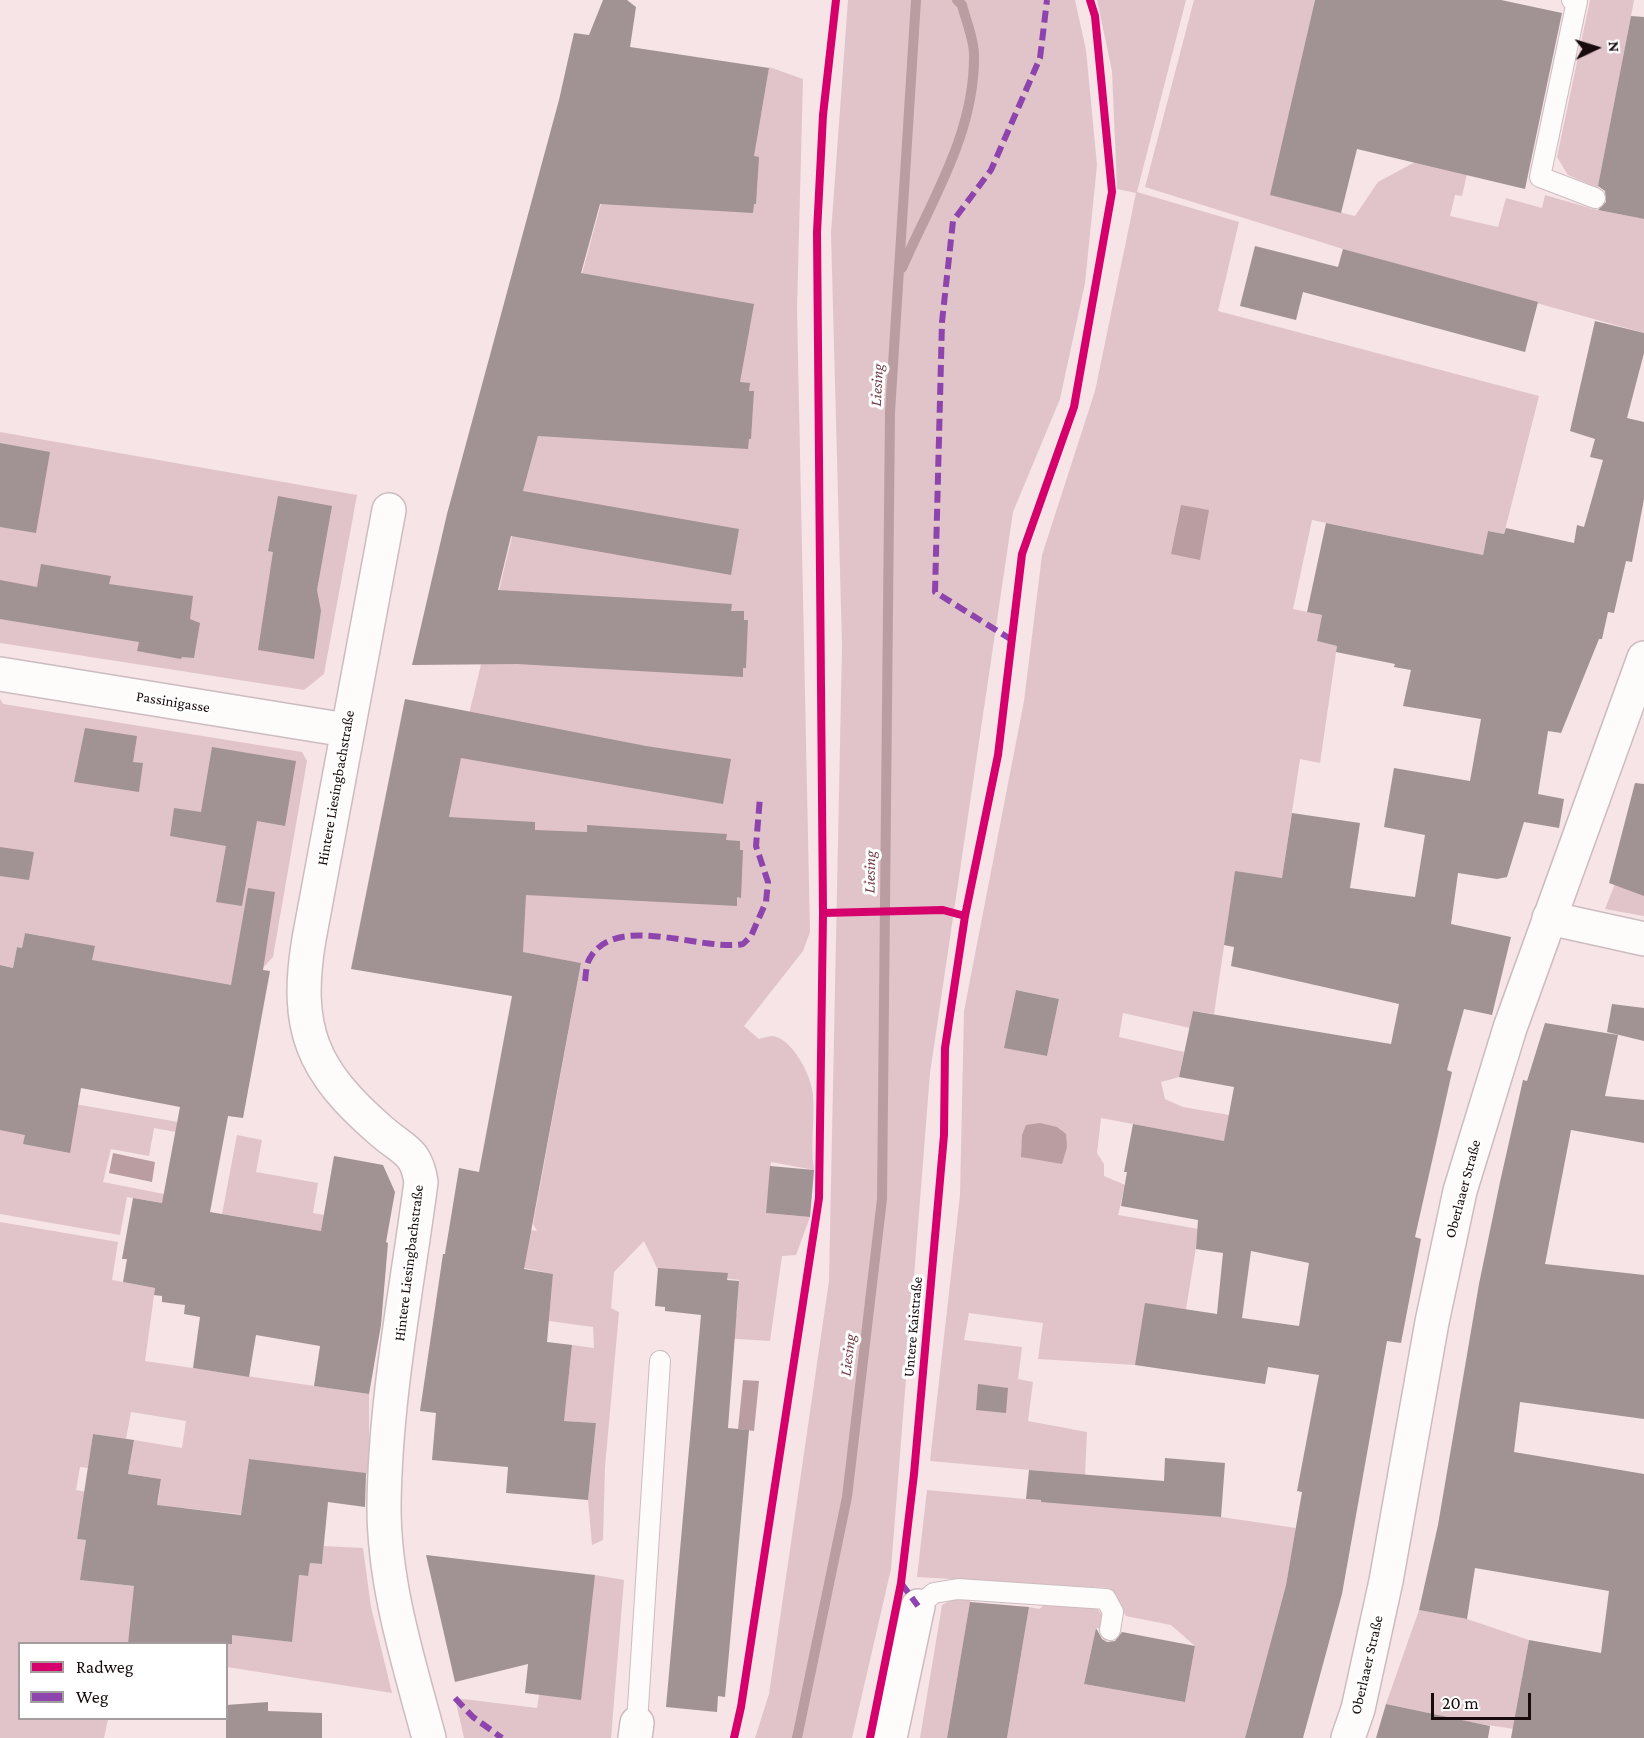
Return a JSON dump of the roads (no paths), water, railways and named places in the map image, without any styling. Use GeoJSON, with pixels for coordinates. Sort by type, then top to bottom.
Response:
{"type":"FeatureCollection","features":[{"type":"Feature","properties":{"kind":"street","name":"Hintere Liesingbachstraße"},"geometry":{"type":"LineString","coordinates":[[389,510],[346,730],[304,969],[303,999],[311,1042],[328,1076],[360,1112],[413,1156],[419,1172],[419,1193],[393,1384],[384,1507],[388,1560],[398,1621],[429,1738]]}},
{"type":"Feature","properties":{"kind":"street","name":"Oberlaaer Straße"},"geometry":{"type":"LineString","coordinates":[[1348,1738],[1358,1709],[1386,1581],[1432,1322],[1460,1191],[1510,1028],[1644,658]]}},
{"type":"Feature","properties":{"kind":"street","name":"Passinigasse"},"geometry":{"type":"LineString","coordinates":[[0,674],[346,730]]}},
{"type":"Feature","properties":{"kind":"street"},"geometry":{"type":"LineString","coordinates":[[1549,918],[1644,939]]}},
{"type":"Feature","properties":{"kind":"street"},"geometry":{"type":"LineString","coordinates":[[890,1738],[918,1606]]}},
{"type":"Feature","properties":{"kind":"lane"},"geometry":{"type":"LineString","coordinates":[[1572,0],[1577,1],[1539,177],[1595,198]]}},
{"type":"Feature","properties":{"kind":"lane"},"geometry":{"type":"LineString","coordinates":[[636,1731],[660,1361]]}},
{"type":"Feature","properties":{"kind":"lane"},"geometry":{"type":"LineString","coordinates":[[918,1606],[934,1593],[958,1589],[1106,1599],[1113,1612],[1110,1630]]}},
{"type":"Feature","properties":{"kind":"waterway","name":"Liesing"},"geometry":{"type":"LineString","coordinates":[[797,1738],[847,1497],[882,1199],[890,412],[916,0]]}},
{"type":"Feature","properties":{"kind":"waterway"},"geometry":{"type":"LineString","coordinates":[[902,268],[950,165],[967,111],[972,84],[974,49],[962,5],[957,0]]}}]}
